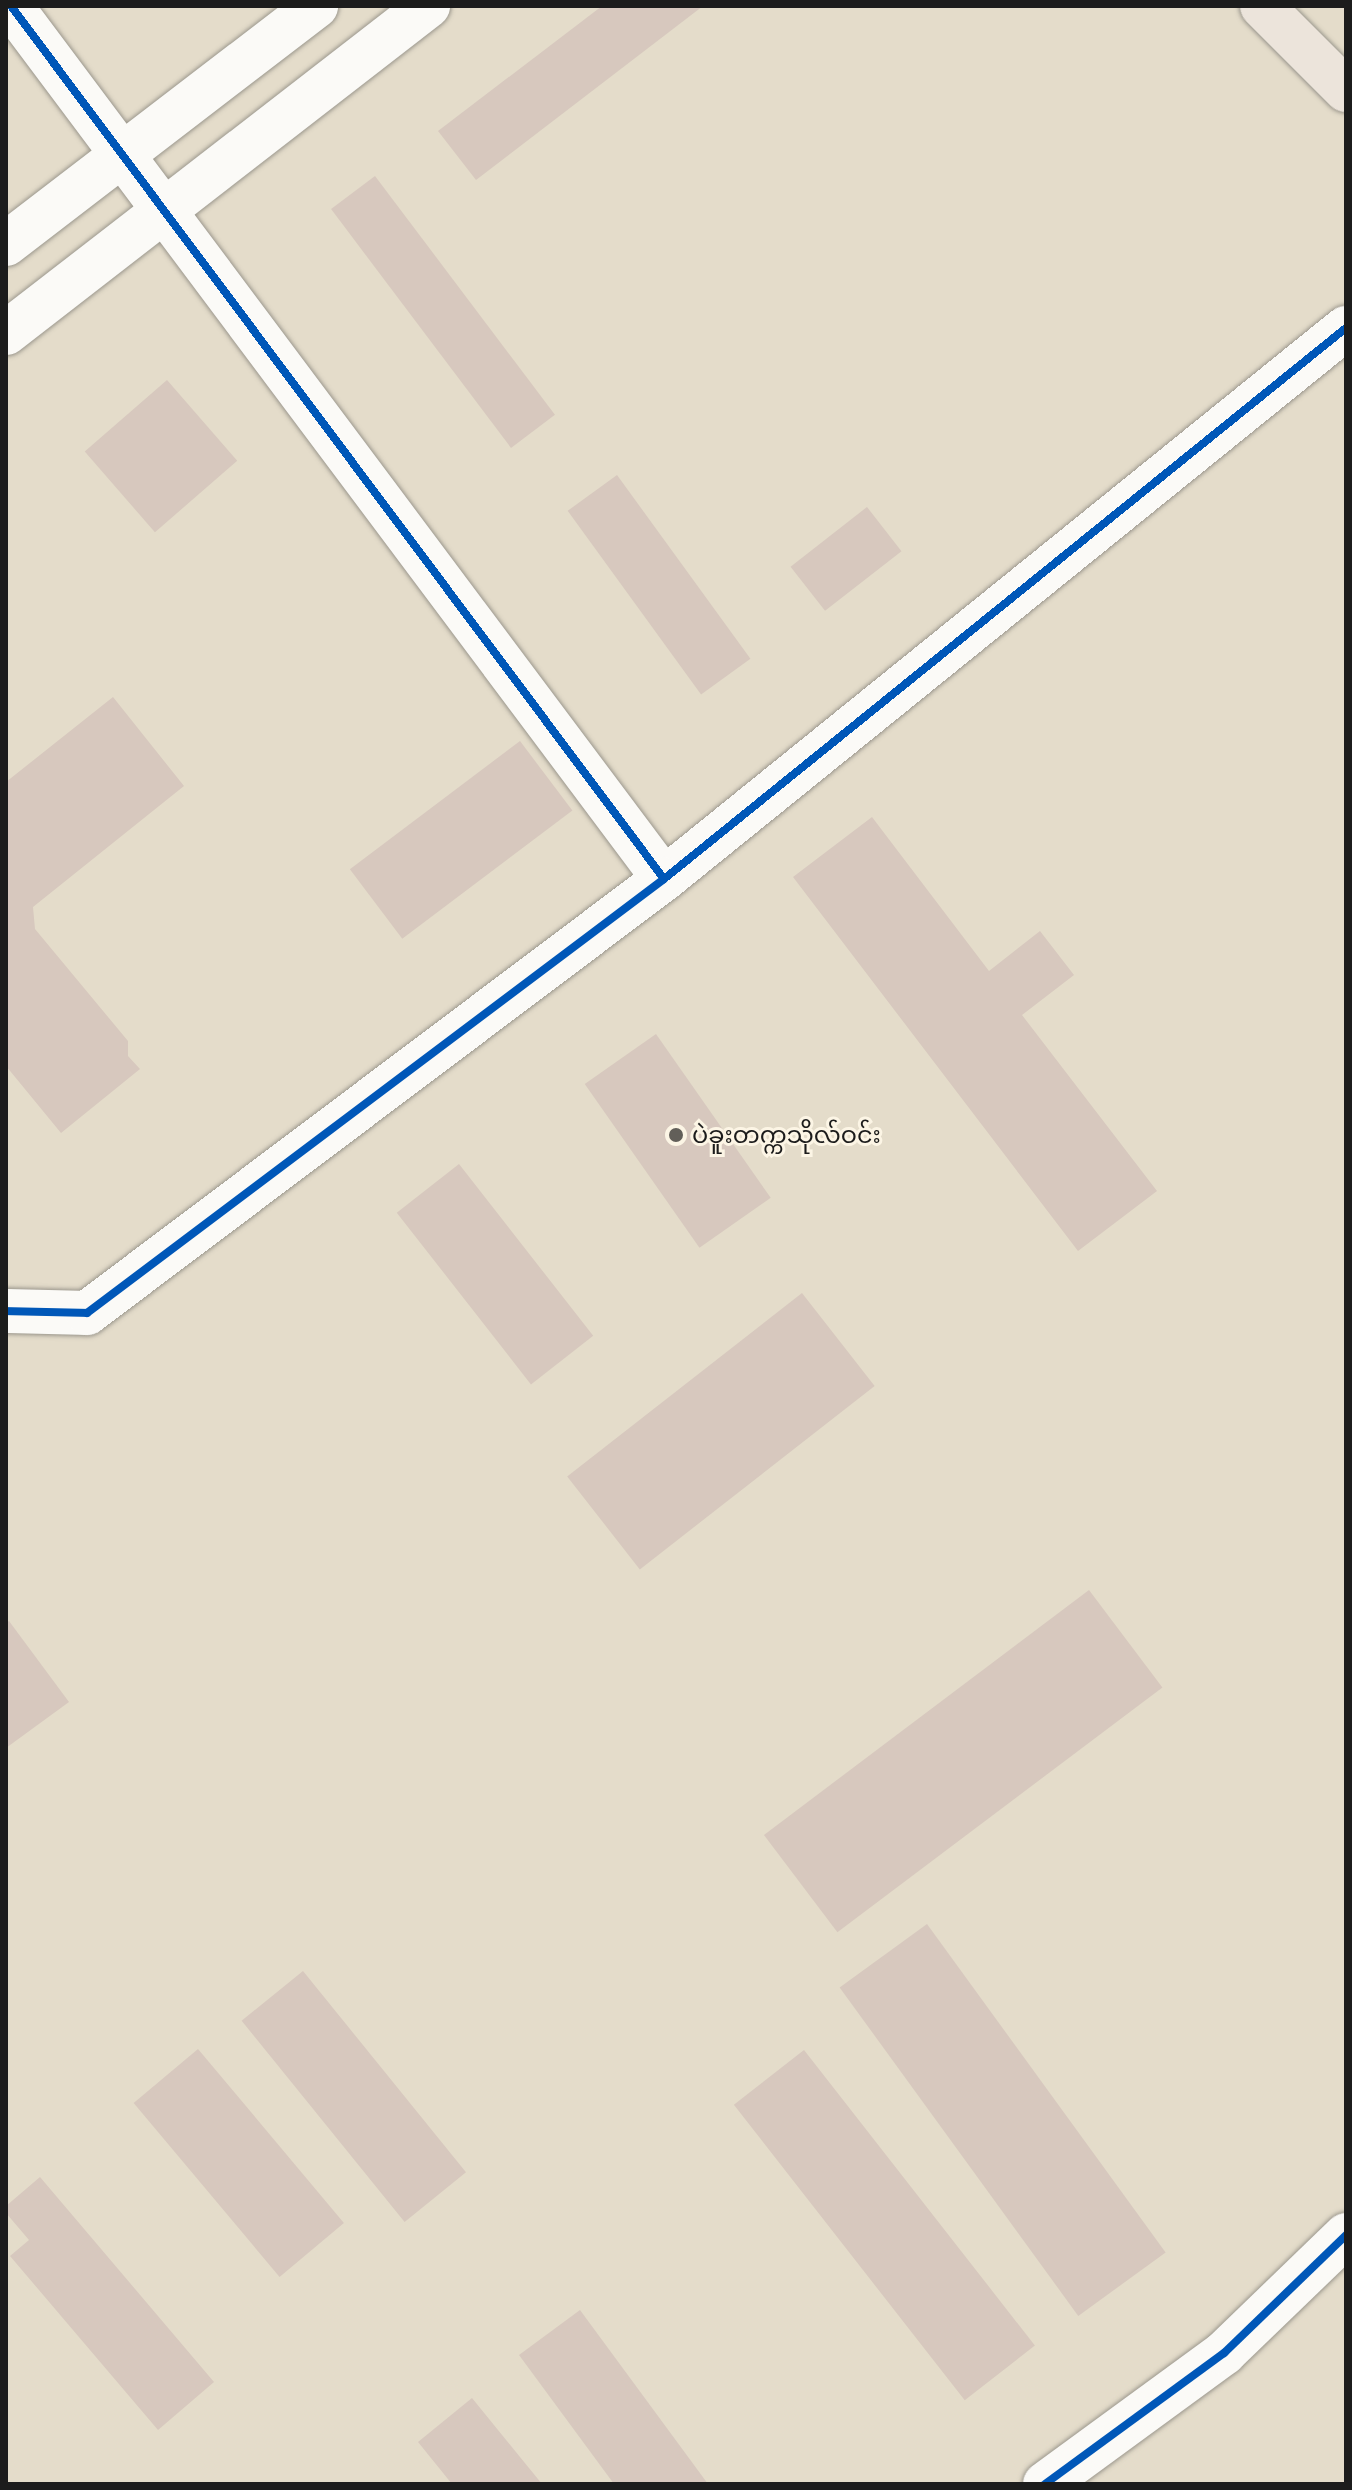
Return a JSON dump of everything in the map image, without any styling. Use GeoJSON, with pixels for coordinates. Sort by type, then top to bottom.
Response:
{"type":"FeatureCollection","features":[{"type":"Feature","properties":{"kind":"highway"},"geometry":{"type":"LineString","coordinates":[[1262,6],[1346,90]]}},
{"type":"Feature","properties":{"kind":"street"},"geometry":{"type":"LineString","coordinates":[[11,6],[664,879]]}},
{"type":"Feature","properties":{"kind":"street"},"geometry":{"type":"LineString","coordinates":[[6,244],[316,6]]}},
{"type":"Feature","properties":{"kind":"street"},"geometry":{"type":"LineString","coordinates":[[6,333],[165,213],[428,6]]}},
{"type":"Feature","properties":{"kind":"street"},"geometry":{"type":"LineString","coordinates":[[6,1311],[87,1313],[664,879],[1346,328]]}},
{"type":"Feature","properties":{"kind":"street"},"geometry":{"type":"LineString","coordinates":[[1045,2484],[1224,2353],[1346,2235]]}},
{"type":"Feature","properties":{"kind":"building"},"geometry":{"type":"Polygon","coordinates":[[[602,6],[703,6],[476,180],[438,131],[602,6]]]}},
{"type":"Feature","properties":{"kind":"building"},"geometry":{"type":"Polygon","coordinates":[[[375,176],[555,415],[511,448],[331,209],[375,176]]]}},
{"type":"Feature","properties":{"kind":"building"},"geometry":{"type":"Polygon","coordinates":[[[167,380],[237,461],[155,532],[85,452],[167,380]]]}},
{"type":"Feature","properties":{"kind":"building"},"geometry":{"type":"Polygon","coordinates":[[[617,475],[750,659],[701,695],[568,511],[617,475]]]}},
{"type":"Feature","properties":{"kind":"building"},"geometry":{"type":"Polygon","coordinates":[[[867,507],[901,551],[825,611],[791,567],[867,507]]]}},
{"type":"Feature","properties":{"kind":"building"},"geometry":{"type":"Polygon","coordinates":[[[113,697],[184,786],[33,907],[35,929],[128,1041],[128,1056],[140,1069],[61,1133],[6,1066],[6,782],[113,697]]]}},
{"type":"Feature","properties":{"kind":"building"},"geometry":{"type":"Polygon","coordinates":[[[520,741],[572,810],[402,939],[350,869],[520,741]]]}},
{"type":"Feature","properties":{"kind":"building"},"geometry":{"type":"Polygon","coordinates":[[[872,817],[989,971],[1040,931],[1074,975],[1022,1015],[1157,1191],[1078,1251],[793,877],[872,817]]]}},
{"type":"Feature","properties":{"kind":"building"},"geometry":{"type":"Polygon","coordinates":[[[656,1034],[771,1198],[699,1248],[585,1084],[656,1034]]]}},
{"type":"Feature","properties":{"kind":"building"},"geometry":{"type":"Polygon","coordinates":[[[459,1164],[593,1336],[531,1384],[397,1213],[459,1164]]]}},
{"type":"Feature","properties":{"kind":"building"},"geometry":{"type":"Polygon","coordinates":[[[802,1293],[875,1386],[640,1569],[567,1476],[802,1293]]]}},
{"type":"Feature","properties":{"kind":"building"},"geometry":{"type":"Polygon","coordinates":[[[1089,1590],[1162,1687],[837,1932],[764,1835],[1089,1590]]]}},
{"type":"Feature","properties":{"kind":"building"},"geometry":{"type":"Polygon","coordinates":[[[9,1621],[69,1702],[6,1748],[6,1623],[9,1621]]]}},
{"type":"Feature","properties":{"kind":"building"},"geometry":{"type":"Polygon","coordinates":[[[927,1924],[1166,2252],[1078,2316],[840,1987],[927,1924]]]}},
{"type":"Feature","properties":{"kind":"building"},"geometry":{"type":"Polygon","coordinates":[[[303,1971],[466,2172],[405,2222],[242,2021],[303,1971]]]}},
{"type":"Feature","properties":{"kind":"building"},"geometry":{"type":"Polygon","coordinates":[[[198,2049],[344,2223],[280,2277],[134,2103],[198,2049]]]}},
{"type":"Feature","properties":{"kind":"building"},"geometry":{"type":"Polygon","coordinates":[[[804,2050],[1035,2346],[965,2400],[734,2105],[804,2050]]]}},
{"type":"Feature","properties":{"kind":"building"},"geometry":{"type":"Polygon","coordinates":[[[40,2177],[214,2382],[158,2430],[10,2256],[29,2240],[6,2213],[6,2206],[40,2177]]]}},
{"type":"Feature","properties":{"kind":"building"},"geometry":{"type":"Polygon","coordinates":[[[580,2310],[708,2484],[614,2484],[519,2355],[580,2310]]]}},
{"type":"Feature","properties":{"kind":"building"},"geometry":{"type":"Polygon","coordinates":[[[472,2398],[542,2484],[452,2484],[418,2442],[472,2398]]]}},
{"type":"Feature","properties":{"kind":"cycle path"},"geometry":{"type":"LineString","coordinates":[[11,6],[664,879],[1346,328]]}},
{"type":"Feature","properties":{"kind":"cycle path"},"geometry":{"type":"LineString","coordinates":[[6,1311],[87,1313],[664,879]]}},
{"type":"Feature","properties":{"kind":"cycle path"},"geometry":{"type":"LineString","coordinates":[[1045,2484],[1224,2353],[1346,2235]]}},
{"type":"Feature","properties":{"kind":"place","name":"ပဲခူးတက္ကသိုလ်ဝင်း"},"geometry":{"type":"Point","coordinates":[676,1135]}}]}
